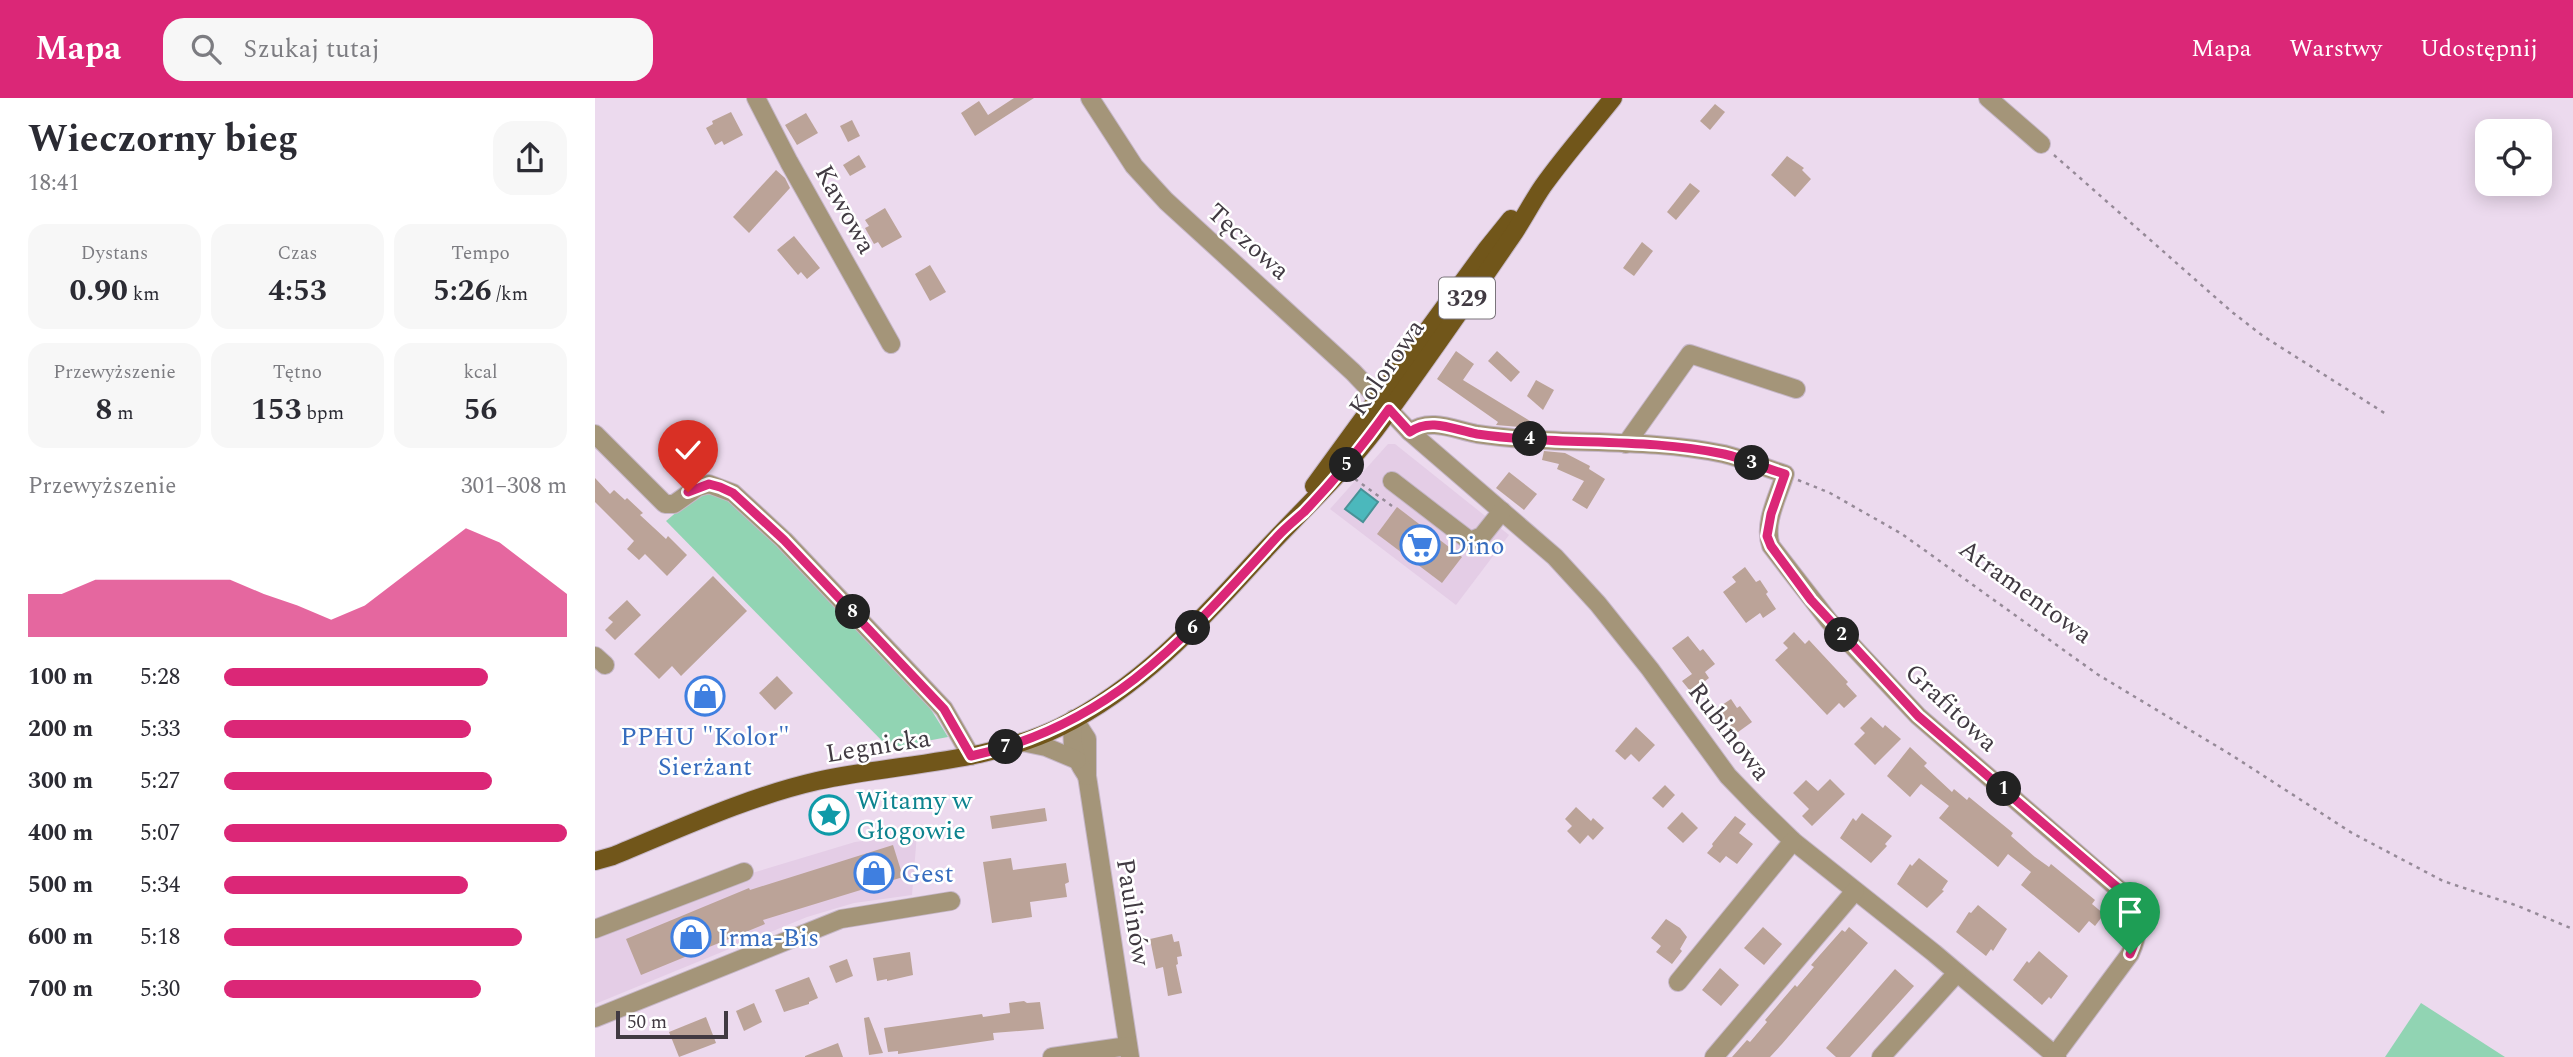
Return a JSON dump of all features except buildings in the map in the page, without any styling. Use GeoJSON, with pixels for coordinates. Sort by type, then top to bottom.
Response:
{"type":"FeatureCollection","features":[{"type":"Feature","properties":{"kind":"main road","name":"Kolorowa"},"geometry":{"type":"LineString","coordinates":[[1074,719],[1113,696],[1156,663],[1194,627],[1343,468],[1384,403],[1514,233],[1543,186],[1613,98]]}},
{"type":"Feature","properties":{"kind":"main road","name":"Legnicka"},"geometry":{"type":"LineString","coordinates":[[595,861],[743,804],[812,782],[971,756],[1022,742],[1074,719]]}},
{"type":"Feature","properties":{"kind":"main road","name":"Legnicka"},"geometry":{"type":"LineString","coordinates":[[595,868],[613,856]]}},
{"type":"Feature","properties":{"kind":"street","name":"Kawowa"},"geometry":{"type":"LineString","coordinates":[[757,98],[789,162],[891,344]]}},
{"type":"Feature","properties":{"kind":"street","name":"Tęczowa"},"geometry":{"type":"LineString","coordinates":[[1090,98],[1134,166],[1166,201],[1384,403]]}},
{"type":"Feature","properties":{"kind":"street"},"geometry":{"type":"LineString","coordinates":[[1989,98],[2041,144]]}},
{"type":"Feature","properties":{"kind":"street"},"geometry":{"type":"LineString","coordinates":[[1626,444],[1690,354],[1796,389]]}},
{"type":"Feature","properties":{"kind":"street","name":"Rubinowa"},"geometry":{"type":"LineString","coordinates":[[1384,403],[1410,432],[1555,557],[1598,604],[1650,669],[1728,776],[1793,841],[2056,1056]]}},
{"type":"Feature","properties":{"kind":"street"},"geometry":{"type":"LineString","coordinates":[[1410,432],[1426,424],[1489,435],[1725,454],[1785,474]]}},
{"type":"Feature","properties":{"kind":"street"},"geometry":{"type":"LineString","coordinates":[[595,434],[658,500],[665,504],[674,504],[698,487],[709,484],[733,493],[784,540],[944,709],[971,756]]}},
{"type":"Feature","properties":{"kind":"street","name":"Grafitowa"},"geometry":{"type":"LineString","coordinates":[[1785,474],[1771,514],[1767,536],[1798,584],[1918,716],[2125,894],[2135,908],[2138,924],[2136,941],[2130,954],[2056,1056]]}},
{"type":"Feature","properties":{"kind":"street"},"geometry":{"type":"LineString","coordinates":[[1392,481],[1471,541],[1482,536],[1502,511]]}},
{"type":"Feature","properties":{"kind":"street","name":"Paulinów"},"geometry":{"type":"LineString","coordinates":[[1074,719],[1071,744],[1087,776]]}},
{"type":"Feature","properties":{"kind":"street","name":"Paulinów"},"geometry":{"type":"LineString","coordinates":[[1074,719],[1087,739],[1087,776],[1129,1051]]}},
{"type":"Feature","properties":{"kind":"street"},"geometry":{"type":"LineString","coordinates":[[1022,742],[1046,747],[1077,760]]}},
{"type":"Feature","properties":{"kind":"street"},"geometry":{"type":"LineString","coordinates":[[1678,982],[1793,841]]}},
{"type":"Feature","properties":{"kind":"street"},"geometry":{"type":"LineString","coordinates":[[595,929],[744,872]]}},
{"type":"Feature","properties":{"kind":"street"},"geometry":{"type":"LineString","coordinates":[[1714,1057],[1855,891]]}},
{"type":"Feature","properties":{"kind":"street"},"geometry":{"type":"LineString","coordinates":[[595,1018],[841,919],[951,901]]}},
{"type":"Feature","properties":{"kind":"street"},"geometry":{"type":"LineString","coordinates":[[1881,1057],[1957,973]]}},
{"type":"Feature","properties":{"kind":"street"},"geometry":{"type":"LineString","coordinates":[[1052,1057],[1129,1051]]}},
{"type":"Feature","properties":{"kind":"path"},"geometry":{"type":"LineString","coordinates":[[2041,144],[2232,312],[2291,355],[2386,414]]}},
{"type":"Feature","properties":{"kind":"path","name":"Atramentowa"},"geometry":{"type":"LineString","coordinates":[[1785,474],[1830,493],[1902,534],[2097,674],[2233,756],[2352,833],[2443,881],[2518,905],[2573,929]]}},
{"type":"Feature","properties":{"kind":"path"},"geometry":{"type":"LineString","coordinates":[[1351,476],[1392,506]]}},
{"type":"Feature","properties":{"kind":"shaded area"},"geometry":{"type":"Polygon","coordinates":[[[1388,444],[1395,444],[1509,535],[1456,605],[1330,509],[1388,444]]]}},
{"type":"Feature","properties":{"kind":"shaded area"},"geometry":{"type":"Polygon","coordinates":[[[917,834],[912,895],[854,903],[807,917],[595,1004],[595,937],[752,873],[855,842],[917,834]]]}},
{"type":"Feature","properties":{"kind":"green space"},"geometry":{"type":"Polygon","coordinates":[[[708,492],[718,494],[733,503],[838,605],[927,703],[948,737],[889,748],[666,521],[697,495],[708,492]]]}},
{"type":"Feature","properties":{"kind":"green space"},"geometry":{"type":"Polygon","coordinates":[[[2421,1003],[2505,1057],[2385,1057],[2421,1003]]]}},
{"type":"Feature","properties":{"kind":"water"},"geometry":{"type":"Polygon","coordinates":[[[1361,489],[1378,502],[1363,522],[1345,509],[1361,489]]]}},
{"type":"Feature","properties":{"kind":"place","name":"Dino"},"geometry":{"type":"Point","coordinates":[1420,545]}},
{"type":"Feature","properties":{"kind":"place","name":"PPHU \"Kolor\" Sierżant"},"geometry":{"type":"Point","coordinates":[705,696]}},
{"type":"Feature","properties":{"kind":"place","name":"Witamy w Głogowie"},"geometry":{"type":"Point","coordinates":[829,815]}},
{"type":"Feature","properties":{"kind":"place","name":"Gest"},"geometry":{"type":"Point","coordinates":[874,873]}},
{"type":"Feature","properties":{"kind":"place","name":"Irma-Bis"},"geometry":{"type":"Point","coordinates":[691,937]}},
{"type":"Feature","properties":{"kind":"route"},"geometry":{"type":"LineString","coordinates":[[688,492],[709,484],[733,493],[784,540],[944,709],[971,756],[995,751],[1059,727],[1137,680],[1194,627],[1304,511],[1359,449],[1389,409],[1410,432],[1426,424],[1477,434],[1661,446],[1725,454],[1785,474],[1771,514],[1767,536],[1792,576],[1829,621],[1918,716],[2125,894],[2135,908],[2138,924],[2136,941],[2130,954]]}}]}
